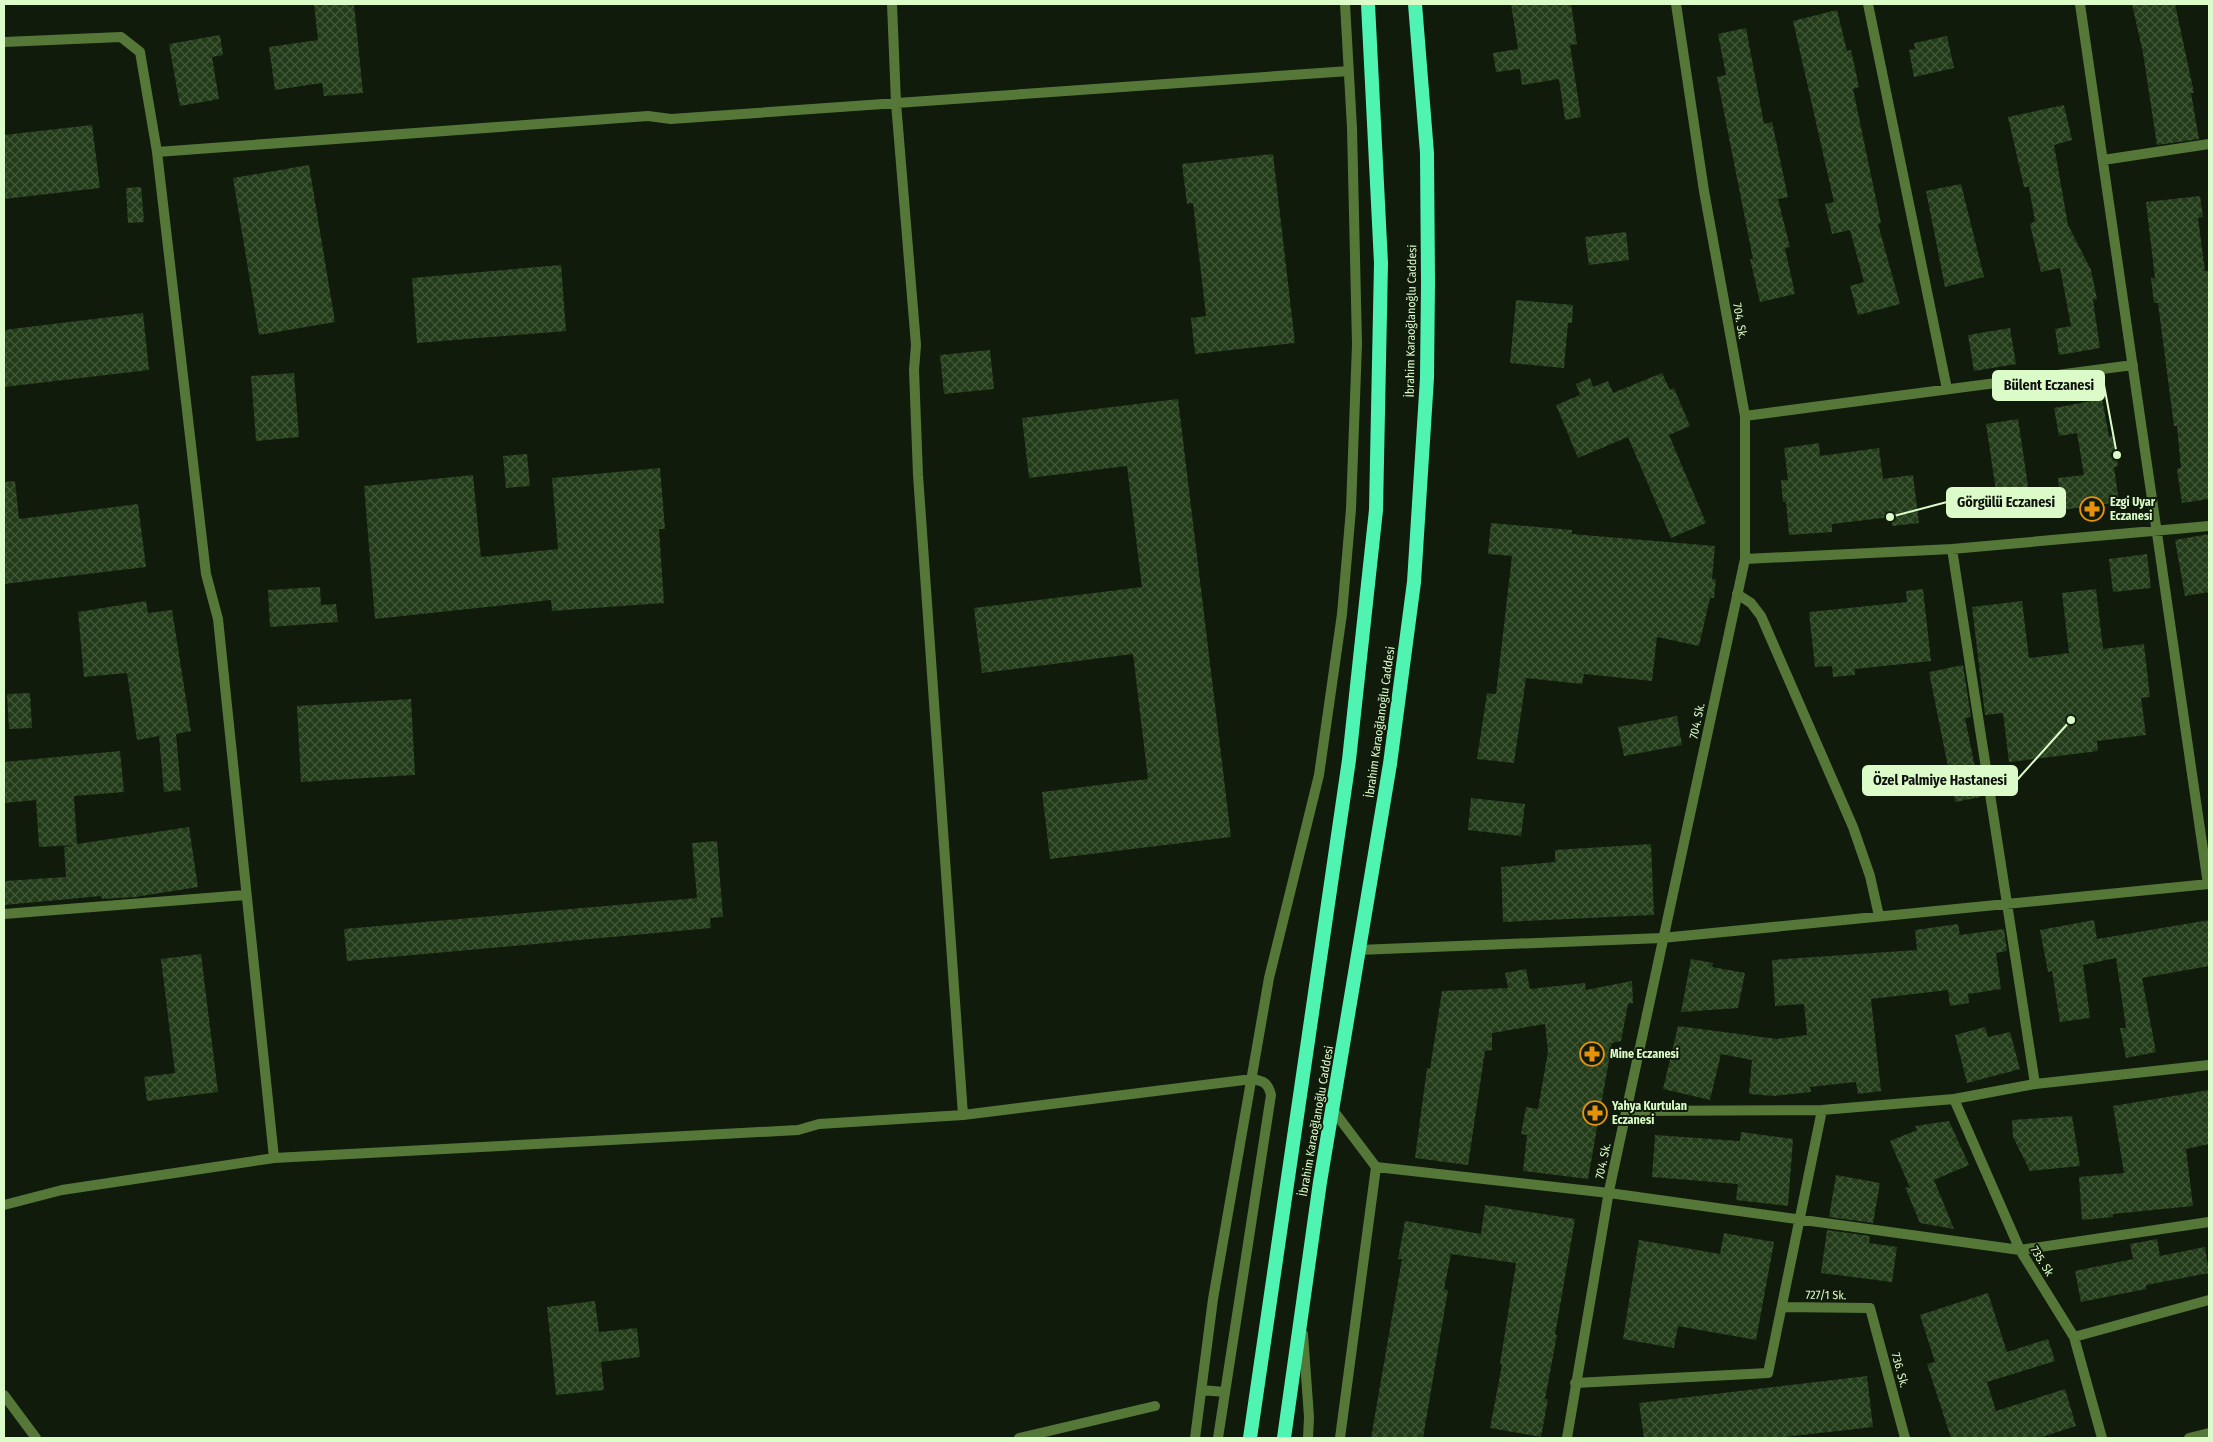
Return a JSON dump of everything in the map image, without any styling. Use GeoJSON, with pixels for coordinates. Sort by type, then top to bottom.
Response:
{"type":"FeatureCollection","features":[{"type":"Feature","properties":{"kind":"highway","name":"İbrahim Karaoğlanoğlu Caddesi"},"geometry":{"type":"LineString","coordinates":[[1250,1438],[1349,760],[1376,510],[1381,263],[1368,4]]}},
{"type":"Feature","properties":{"kind":"highway","name":"İbrahim Karaoğlanoğlu Caddesi"},"geometry":{"type":"LineString","coordinates":[[1284,1438],[1301,1308],[1358,950],[1390,764],[1414,582],[1427,378],[1427,153],[1415,4]]}},
{"type":"Feature","properties":{"kind":"street"},"geometry":{"type":"LineString","coordinates":[[892,4],[896,103],[916,345],[914,370],[918,475],[963,1115]]}},
{"type":"Feature","properties":{"kind":"street"},"geometry":{"type":"LineString","coordinates":[[1194,1438],[1213,1299],[1270,978],[1319,775],[1342,614],[1351,509],[1357,344],[1349,71],[1345,4]]}},
{"type":"Feature","properties":{"kind":"street","name":"704. Sk."},"geometry":{"type":"LineString","coordinates":[[1567,1438],[1609,1193],[1662,938],[1745,560],[1745,416],[1704,192],[1676,4]]}},
{"type":"Feature","properties":{"kind":"street"},"geometry":{"type":"LineString","coordinates":[[1868,4],[1947,389]]}},
{"type":"Feature","properties":{"kind":"street"},"geometry":{"type":"LineString","coordinates":[[1358,950],[1662,938],[2209,884],[2156,533],[2080,4]]}},
{"type":"Feature","properties":{"kind":"street"},"geometry":{"type":"LineString","coordinates":[[4,42],[121,37],[140,52],[157,152],[206,574],[218,619],[245,895],[254,959],[274,1158]]}},
{"type":"Feature","properties":{"kind":"street"},"geometry":{"type":"LineString","coordinates":[[157,152],[638,117],[672,119],[1349,71]]}},
{"type":"Feature","properties":{"kind":"street"},"geometry":{"type":"LineString","coordinates":[[2103,160],[2209,144]]}},
{"type":"Feature","properties":{"kind":"street"},"geometry":{"type":"LineString","coordinates":[[1745,416],[2133,365]]}},
{"type":"Feature","properties":{"kind":"street"},"geometry":{"type":"LineString","coordinates":[[1745,560],[1952,549],[2156,533],[2209,526]]}},
{"type":"Feature","properties":{"kind":"street"},"geometry":{"type":"LineString","coordinates":[[1952,549],[2009,903],[2035,1084]]}},
{"type":"Feature","properties":{"kind":"street"},"geometry":{"type":"LineString","coordinates":[[1738,594],[1751,604],[1761,616],[1850,818],[1870,876],[1879,916]]}},
{"type":"Feature","properties":{"kind":"street"},"geometry":{"type":"LineString","coordinates":[[4,914],[245,895]]}},
{"type":"Feature","properties":{"kind":"street"},"geometry":{"type":"LineString","coordinates":[[1626,1112],[1822,1110],[1954,1099],[2035,1084],[2209,1065]]}},
{"type":"Feature","properties":{"kind":"street"},"geometry":{"type":"LineString","coordinates":[[5,1200],[274,1158],[798,1130],[819,1124],[963,1115],[1252,1079],[1263,1080],[1269,1085],[1271,1095],[1218,1438]]}},
{"type":"Feature","properties":{"kind":"street","name":"735. Sk"},"geometry":{"type":"LineString","coordinates":[[1954,1099],[2020,1250],[2074,1337],[2102,1438]]}},
{"type":"Feature","properties":{"kind":"street"},"geometry":{"type":"LineString","coordinates":[[1333,1110],[1376,1167],[1340,1438]]}},
{"type":"Feature","properties":{"kind":"street"},"geometry":{"type":"LineString","coordinates":[[1575,1383],[1768,1373],[1801,1220],[1822,1110]]}},
{"type":"Feature","properties":{"kind":"street"},"geometry":{"type":"LineString","coordinates":[[1376,1167],[1609,1193],[2020,1250],[2209,1222]]}},
{"type":"Feature","properties":{"kind":"street"},"geometry":{"type":"LineString","coordinates":[[2074,1337],[2209,1300]]}},
{"type":"Feature","properties":{"kind":"street","name":"727/1 Sk."},"geometry":{"type":"LineString","coordinates":[[1782,1307],[1870,1308]]}},
{"type":"Feature","properties":{"kind":"street"},"geometry":{"type":"LineString","coordinates":[[1301,1308],[1309,1417],[1308,1438]]}},
{"type":"Feature","properties":{"kind":"street","name":"736. Sk."},"geometry":{"type":"LineString","coordinates":[[1870,1308],[1905,1438]]}},
{"type":"Feature","properties":{"kind":"street"},"geometry":{"type":"LineString","coordinates":[[1201,1390],[1225,1392]]}},
{"type":"Feature","properties":{"kind":"street"},"geometry":{"type":"LineString","coordinates":[[4,1395],[36,1438]]}},
{"type":"Feature","properties":{"kind":"street"},"geometry":{"type":"LineString","coordinates":[[1019,1438],[1155,1406]]}},
{"type":"Feature","properties":{"kind":"street"},"geometry":{"type":"LineString","coordinates":[[2189,1438],[2209,1433]]}},
{"type":"Feature","properties":{"kind":"building"},"geometry":{"type":"Polygon","coordinates":[[[314,4],[354,4],[363,93],[324,96],[322,83],[275,90],[269,47],[318,40],[314,4]]]}},
{"type":"Feature","properties":{"kind":"building"},"geometry":{"type":"Polygon","coordinates":[[[1511,4],[1571,4],[1577,44],[1570,45],[1581,117],[1565,120],[1559,79],[1522,85],[1520,69],[1496,72],[1493,53],[1518,49],[1511,4]]]}},
{"type":"Feature","properties":{"kind":"building"},"geometry":{"type":"Polygon","coordinates":[[[2132,4],[2175,4],[2194,93],[2191,93],[2199,139],[2157,145],[2143,53],[2132,4]]]}},
{"type":"Feature","properties":{"kind":"building"},"geometry":{"type":"Polygon","coordinates":[[[1837,10],[1847,51],[1851,50],[1859,87],[1853,89],[1881,223],[1878,224],[1900,304],[1858,315],[1850,286],[1864,282],[1850,230],[1832,234],[1825,204],[1834,202],[1793,21],[1837,10]]]}},
{"type":"Feature","properties":{"kind":"building"},"geometry":{"type":"Polygon","coordinates":[[[1746,28],[1764,124],[1772,122],[1788,197],[1778,199],[1790,247],[1785,248],[1795,294],[1760,302],[1750,259],[1753,259],[1717,77],[1726,75],[1718,34],[1746,28]]]}},
{"type":"Feature","properties":{"kind":"building"},"geometry":{"type":"Polygon","coordinates":[[[220,35],[223,55],[212,57],[219,99],[180,106],[169,44],[220,35]]]}},
{"type":"Feature","properties":{"kind":"building"},"geometry":{"type":"Polygon","coordinates":[[[1947,36],[1954,68],[1914,77],[1909,50],[1915,49],[1914,43],[1947,36]]]}},
{"type":"Feature","properties":{"kind":"building"},"geometry":{"type":"Polygon","coordinates":[[[2064,105],[2072,140],[2054,145],[2068,225],[2091,270],[2097,299],[2093,300],[2100,348],[2059,355],[2055,329],[2071,326],[2060,268],[2041,272],[2030,224],[2035,221],[2029,187],[2024,187],[2008,117],[2064,105]]]}},
{"type":"Feature","properties":{"kind":"building"},"geometry":{"type":"Polygon","coordinates":[[[92,125],[100,188],[4,199],[4,135],[92,125]]]}},
{"type":"Feature","properties":{"kind":"building"},"geometry":{"type":"Polygon","coordinates":[[[1273,154],[1295,343],[1195,354],[1191,318],[1206,316],[1193,203],[1187,204],[1182,164],[1273,154]]]}},
{"type":"Feature","properties":{"kind":"building"},"geometry":{"type":"Polygon","coordinates":[[[309,165],[335,322],[259,335],[233,178],[309,165]]]}},
{"type":"Feature","properties":{"kind":"building"},"geometry":{"type":"Polygon","coordinates":[[[1961,184],[1984,277],[1945,287],[1926,191],[1961,184]]]}},
{"type":"Feature","properties":{"kind":"building"},"geometry":{"type":"Polygon","coordinates":[[[141,187],[144,222],[128,223],[126,188],[141,187]]]}},
{"type":"Feature","properties":{"kind":"building"},"geometry":{"type":"Polygon","coordinates":[[[2200,196],[2203,217],[2198,218],[2205,271],[2209,271],[2209,499],[2182,503],[2177,469],[2181,468],[2177,426],[2174,426],[2158,303],[2154,303],[2151,278],[2155,278],[2146,202],[2200,196]]]}},
{"type":"Feature","properties":{"kind":"building"},"geometry":{"type":"Polygon","coordinates":[[[1626,232],[1629,260],[1589,265],[1585,237],[1626,232]]]}},
{"type":"Feature","properties":{"kind":"building"},"geometry":{"type":"Polygon","coordinates":[[[561,265],[566,331],[417,343],[412,278],[561,265]]]}},
{"type":"Feature","properties":{"kind":"building"},"geometry":{"type":"Polygon","coordinates":[[[1516,300],[1573,305],[1572,323],[1568,323],[1564,368],[1510,363],[1516,300]]]}},
{"type":"Feature","properties":{"kind":"building"},"geometry":{"type":"Polygon","coordinates":[[[143,313],[149,370],[4,387],[4,330],[143,313]]]}},
{"type":"Feature","properties":{"kind":"building"},"geometry":{"type":"Polygon","coordinates":[[[2010,328],[2016,364],[1974,371],[1968,335],[2010,328]]]}},
{"type":"Feature","properties":{"kind":"building"},"geometry":{"type":"Polygon","coordinates":[[[990,350],[994,389],[944,394],[940,355],[990,350]]]}},
{"type":"Feature","properties":{"kind":"building"},"geometry":{"type":"Polygon","coordinates":[[[294,373],[299,437],[256,441],[251,376],[294,373]]]}},
{"type":"Feature","properties":{"kind":"building"},"geometry":{"type":"Polygon","coordinates":[[[1662,373],[1670,390],[1674,388],[1690,426],[1669,435],[1706,523],[1671,538],[1628,437],[1578,458],[1556,405],[1580,395],[1576,384],[1590,378],[1593,387],[1608,381],[1613,393],[1662,373]]]}},
{"type":"Feature","properties":{"kind":"building"},"geometry":{"type":"Polygon","coordinates":[[[1178,399],[1231,837],[1050,859],[1042,792],[1148,779],[1133,654],[982,673],[974,608],[1142,587],[1127,466],[1029,478],[1022,418],[1178,399]]]}},
{"type":"Feature","properties":{"kind":"building"},"geometry":{"type":"Polygon","coordinates":[[[2102,399],[2109,436],[2113,436],[2118,466],[2114,467],[2119,502],[2062,510],[2058,478],[2084,475],[2077,433],[2059,436],[2054,408],[2102,399]]]}},
{"type":"Feature","properties":{"kind":"building"},"geometry":{"type":"Polygon","coordinates":[[[2018,419],[2031,506],[1999,511],[1986,424],[2018,419]]]}},
{"type":"Feature","properties":{"kind":"building"},"geometry":{"type":"Polygon","coordinates":[[[1819,443],[1820,456],[1879,448],[1883,479],[1913,475],[1919,523],[1892,526],[1891,517],[1832,524],[1832,532],[1789,535],[1786,502],[1783,502],[1781,480],[1788,480],[1784,448],[1819,443]]]}},
{"type":"Feature","properties":{"kind":"building"},"geometry":{"type":"Polygon","coordinates":[[[527,454],[530,486],[506,488],[503,456],[527,454]]]}},
{"type":"Feature","properties":{"kind":"building"},"geometry":{"type":"Polygon","coordinates":[[[660,468],[665,529],[659,529],[664,603],[552,611],[551,600],[375,619],[364,486],[473,475],[481,557],[558,549],[552,478],[660,468]]]}},
{"type":"Feature","properties":{"kind":"building"},"geometry":{"type":"Polygon","coordinates":[[[15,481],[19,519],[138,504],[146,567],[4,584],[4,482],[15,481]]]}},
{"type":"Feature","properties":{"kind":"building"},"geometry":{"type":"Polygon","coordinates":[[[1491,523],[1572,530],[1572,534],[1715,546],[1712,579],[1716,579],[1714,598],[1710,598],[1699,646],[1657,637],[1652,681],[1584,674],[1582,684],[1526,678],[1514,763],[1477,759],[1487,693],[1496,694],[1512,556],[1488,554],[1491,523]]]}},
{"type":"Feature","properties":{"kind":"building"},"geometry":{"type":"Polygon","coordinates":[[[2209,534],[2209,592],[2185,596],[2175,540],[2209,534]]]}},
{"type":"Feature","properties":{"kind":"building"},"geometry":{"type":"Polygon","coordinates":[[[2147,554],[2151,588],[2113,592],[2109,559],[2147,554]]]}},
{"type":"Feature","properties":{"kind":"building"},"geometry":{"type":"Polygon","coordinates":[[[320,587],[321,605],[336,604],[338,622],[270,627],[268,590],[320,587]]]}},
{"type":"Feature","properties":{"kind":"building"},"geometry":{"type":"Polygon","coordinates":[[[1923,589],[1931,661],[1855,669],[1855,675],[1833,677],[1832,666],[1815,667],[1809,612],[1907,602],[1906,591],[1923,589]]]}},
{"type":"Feature","properties":{"kind":"building"},"geometry":{"type":"Polygon","coordinates":[[[2096,589],[2103,649],[2144,644],[2150,697],[2141,698],[2146,735],[2097,741],[2098,751],[2009,762],[2003,713],[1985,715],[1972,607],[2022,601],[2029,658],[2069,653],[2062,593],[2096,589]]]}},
{"type":"Feature","properties":{"kind":"building"},"geometry":{"type":"Polygon","coordinates":[[[146,601],[148,613],[172,610],[191,731],[176,734],[181,790],[164,792],[159,736],[137,740],[127,673],[84,677],[78,612],[146,601]]]}},
{"type":"Feature","properties":{"kind":"building"},"geometry":{"type":"Polygon","coordinates":[[[1963,665],[1971,717],[1965,718],[1981,797],[1955,802],[1929,672],[1963,665]]]}},
{"type":"Feature","properties":{"kind":"building"},"geometry":{"type":"Polygon","coordinates":[[[30,693],[32,728],[9,729],[7,694],[30,693]]]}},
{"type":"Feature","properties":{"kind":"building"},"geometry":{"type":"Polygon","coordinates":[[[411,699],[415,775],[301,782],[297,706],[411,699]]]}},
{"type":"Feature","properties":{"kind":"building"},"geometry":{"type":"Polygon","coordinates":[[[1677,716],[1682,745],[1624,756],[1618,727],[1677,716]]]}},
{"type":"Feature","properties":{"kind":"building"},"geometry":{"type":"Polygon","coordinates":[[[120,751],[124,792],[74,796],[77,844],[189,827],[198,887],[135,897],[102,899],[101,896],[4,905],[4,881],[66,877],[64,847],[75,845],[39,847],[36,800],[4,803],[4,762],[120,751]]]}},
{"type":"Feature","properties":{"kind":"building"},"geometry":{"type":"Polygon","coordinates":[[[1471,798],[1525,804],[1521,836],[1468,830],[1471,798]]]}},
{"type":"Feature","properties":{"kind":"building"},"geometry":{"type":"Polygon","coordinates":[[[717,841],[723,917],[710,918],[711,928],[347,961],[344,929],[697,898],[692,843],[717,841]]]}},
{"type":"Feature","properties":{"kind":"building"},"geometry":{"type":"Polygon","coordinates":[[[1651,844],[1654,915],[1503,922],[1501,867],[1555,862],[1555,850],[1651,844]]]}},
{"type":"Feature","properties":{"kind":"building"},"geometry":{"type":"Polygon","coordinates":[[[2094,920],[2097,939],[2209,920],[2209,966],[2142,978],[2156,1052],[2126,1058],[2120,1028],[2126,1028],[2116,958],[2083,965],[2090,1018],[2060,1022],[2052,971],[2048,972],[2040,930],[2094,920]]]}},
{"type":"Feature","properties":{"kind":"building"},"geometry":{"type":"Polygon","coordinates":[[[1958,924],[1960,935],[2004,929],[2007,951],[1996,953],[2001,989],[1968,994],[1969,1003],[1950,1006],[1948,990],[1871,999],[1881,1091],[1858,1094],[1856,1082],[1810,1087],[1811,1092],[1774,1096],[1749,1094],[1752,1060],[1721,1054],[1710,1100],[1663,1089],[1678,1026],[1777,1039],[1807,1035],[1804,1004],[1775,1006],[1772,960],[1917,950],[1915,930],[1958,924]]]}},
{"type":"Feature","properties":{"kind":"building"},"geometry":{"type":"Polygon","coordinates":[[[201,954],[218,1092],[147,1101],[144,1077],[175,1073],[161,959],[201,954]]]}},
{"type":"Feature","properties":{"kind":"building"},"geometry":{"type":"Polygon","coordinates":[[[1691,959],[1713,963],[1712,967],[1745,973],[1738,1008],[1681,1012],[1691,959]]]}},
{"type":"Feature","properties":{"kind":"building"},"geometry":{"type":"Polygon","coordinates":[[[1526,969],[1530,989],[1585,983],[1586,990],[1632,981],[1633,1003],[1628,1004],[1621,1041],[1612,1043],[1588,1179],[1523,1171],[1527,1135],[1521,1134],[1526,1107],[1538,1109],[1548,1051],[1545,1024],[1492,1033],[1492,1050],[1485,1051],[1468,1165],[1415,1158],[1427,1068],[1430,1069],[1442,991],[1508,988],[1505,973],[1526,969]]]}},
{"type":"Feature","properties":{"kind":"building"},"geometry":{"type":"Polygon","coordinates":[[[1985,1027],[1988,1037],[2010,1032],[2020,1069],[1967,1083],[1955,1035],[1985,1027]]]}},
{"type":"Feature","properties":{"kind":"building"},"geometry":{"type":"Polygon","coordinates":[[[2209,1090],[2209,1144],[2186,1149],[2193,1206],[2113,1214],[2113,1217],[2082,1220],[2079,1177],[2124,1173],[2113,1106],[2209,1090]]]}},
{"type":"Feature","properties":{"kind":"building"},"geometry":{"type":"Polygon","coordinates":[[[2072,1116],[2080,1166],[2030,1171],[2013,1137],[2012,1120],[2072,1116]]]}},
{"type":"Feature","properties":{"kind":"building"},"geometry":{"type":"Polygon","coordinates":[[[1949,1121],[1969,1165],[1934,1180],[1954,1229],[1920,1223],[1905,1187],[1910,1188],[1890,1141],[1917,1130],[1915,1126],[1949,1121]]]}},
{"type":"Feature","properties":{"kind":"building"},"geometry":{"type":"Polygon","coordinates":[[[1741,1132],[1793,1139],[1788,1206],[1736,1200],[1738,1184],[1652,1177],[1655,1135],[1740,1141],[1741,1132]]]}},
{"type":"Feature","properties":{"kind":"building"},"geometry":{"type":"Polygon","coordinates":[[[1836,1175],[1880,1183],[1873,1223],[1829,1217],[1836,1175]]]}},
{"type":"Feature","properties":{"kind":"building"},"geometry":{"type":"Polygon","coordinates":[[[1485,1205],[1575,1219],[1545,1399],[1548,1399],[1541,1437],[1490,1428],[1502,1365],[1500,1364],[1516,1263],[1451,1254],[1444,1289],[1448,1290],[1423,1438],[1371,1438],[1402,1259],[1398,1259],[1405,1221],[1481,1234],[1485,1205]]]}},
{"type":"Feature","properties":{"kind":"building"},"geometry":{"type":"Polygon","coordinates":[[[1827,1230],[1870,1236],[1869,1243],[1897,1247],[1892,1282],[1821,1273],[1827,1230]]]}},
{"type":"Feature","properties":{"kind":"building"},"geometry":{"type":"Polygon","coordinates":[[[1724,1233],[1774,1242],[1756,1340],[1678,1326],[1674,1348],[1623,1339],[1639,1240],[1720,1254],[1724,1233]]]}},
{"type":"Feature","properties":{"kind":"building"},"geometry":{"type":"Polygon","coordinates":[[[2157,1239],[2160,1256],[2205,1247],[2209,1273],[2146,1285],[2146,1289],[2081,1302],[2075,1271],[2133,1259],[2130,1244],[2157,1239]]]}},
{"type":"Feature","properties":{"kind":"building"},"geometry":{"type":"Polygon","coordinates":[[[1988,1293],[2007,1352],[2048,1339],[2055,1361],[1987,1382],[1996,1411],[2065,1389],[2076,1426],[2039,1438],[1951,1438],[1927,1364],[1935,1362],[1920,1315],[1988,1293]]]}},
{"type":"Feature","properties":{"kind":"building"},"geometry":{"type":"Polygon","coordinates":[[[595,1301],[599,1332],[637,1328],[640,1357],[601,1362],[604,1390],[556,1395],[547,1307],[595,1301]]]}},
{"type":"Feature","properties":{"kind":"building"},"geometry":{"type":"Polygon","coordinates":[[[1867,1376],[1873,1427],[1776,1438],[1644,1438],[1639,1403],[1867,1376]]]}},
{"type":"Feature","properties":{"kind":"place","name":"Bülent Eczanesi"},"geometry":{"type":"Point","coordinates":[2117,455]}},
{"type":"Feature","properties":{"kind":"place","name":"Ezgi Uyar Eczanesi"},"geometry":{"type":"Point","coordinates":[2092,509]}},
{"type":"Feature","properties":{"kind":"place","name":"Görgülü Eczanesi"},"geometry":{"type":"Point","coordinates":[1890,517]}},
{"type":"Feature","properties":{"kind":"place","name":"Özel Palmiye Hastanesi"},"geometry":{"type":"Point","coordinates":[2071,720]}},
{"type":"Feature","properties":{"kind":"place","name":"Mine Eczanesi"},"geometry":{"type":"Point","coordinates":[1592,1054]}},
{"type":"Feature","properties":{"kind":"place","name":"Yahya Kurtulan Eczanesi"},"geometry":{"type":"Point","coordinates":[1595,1113]}}]}
